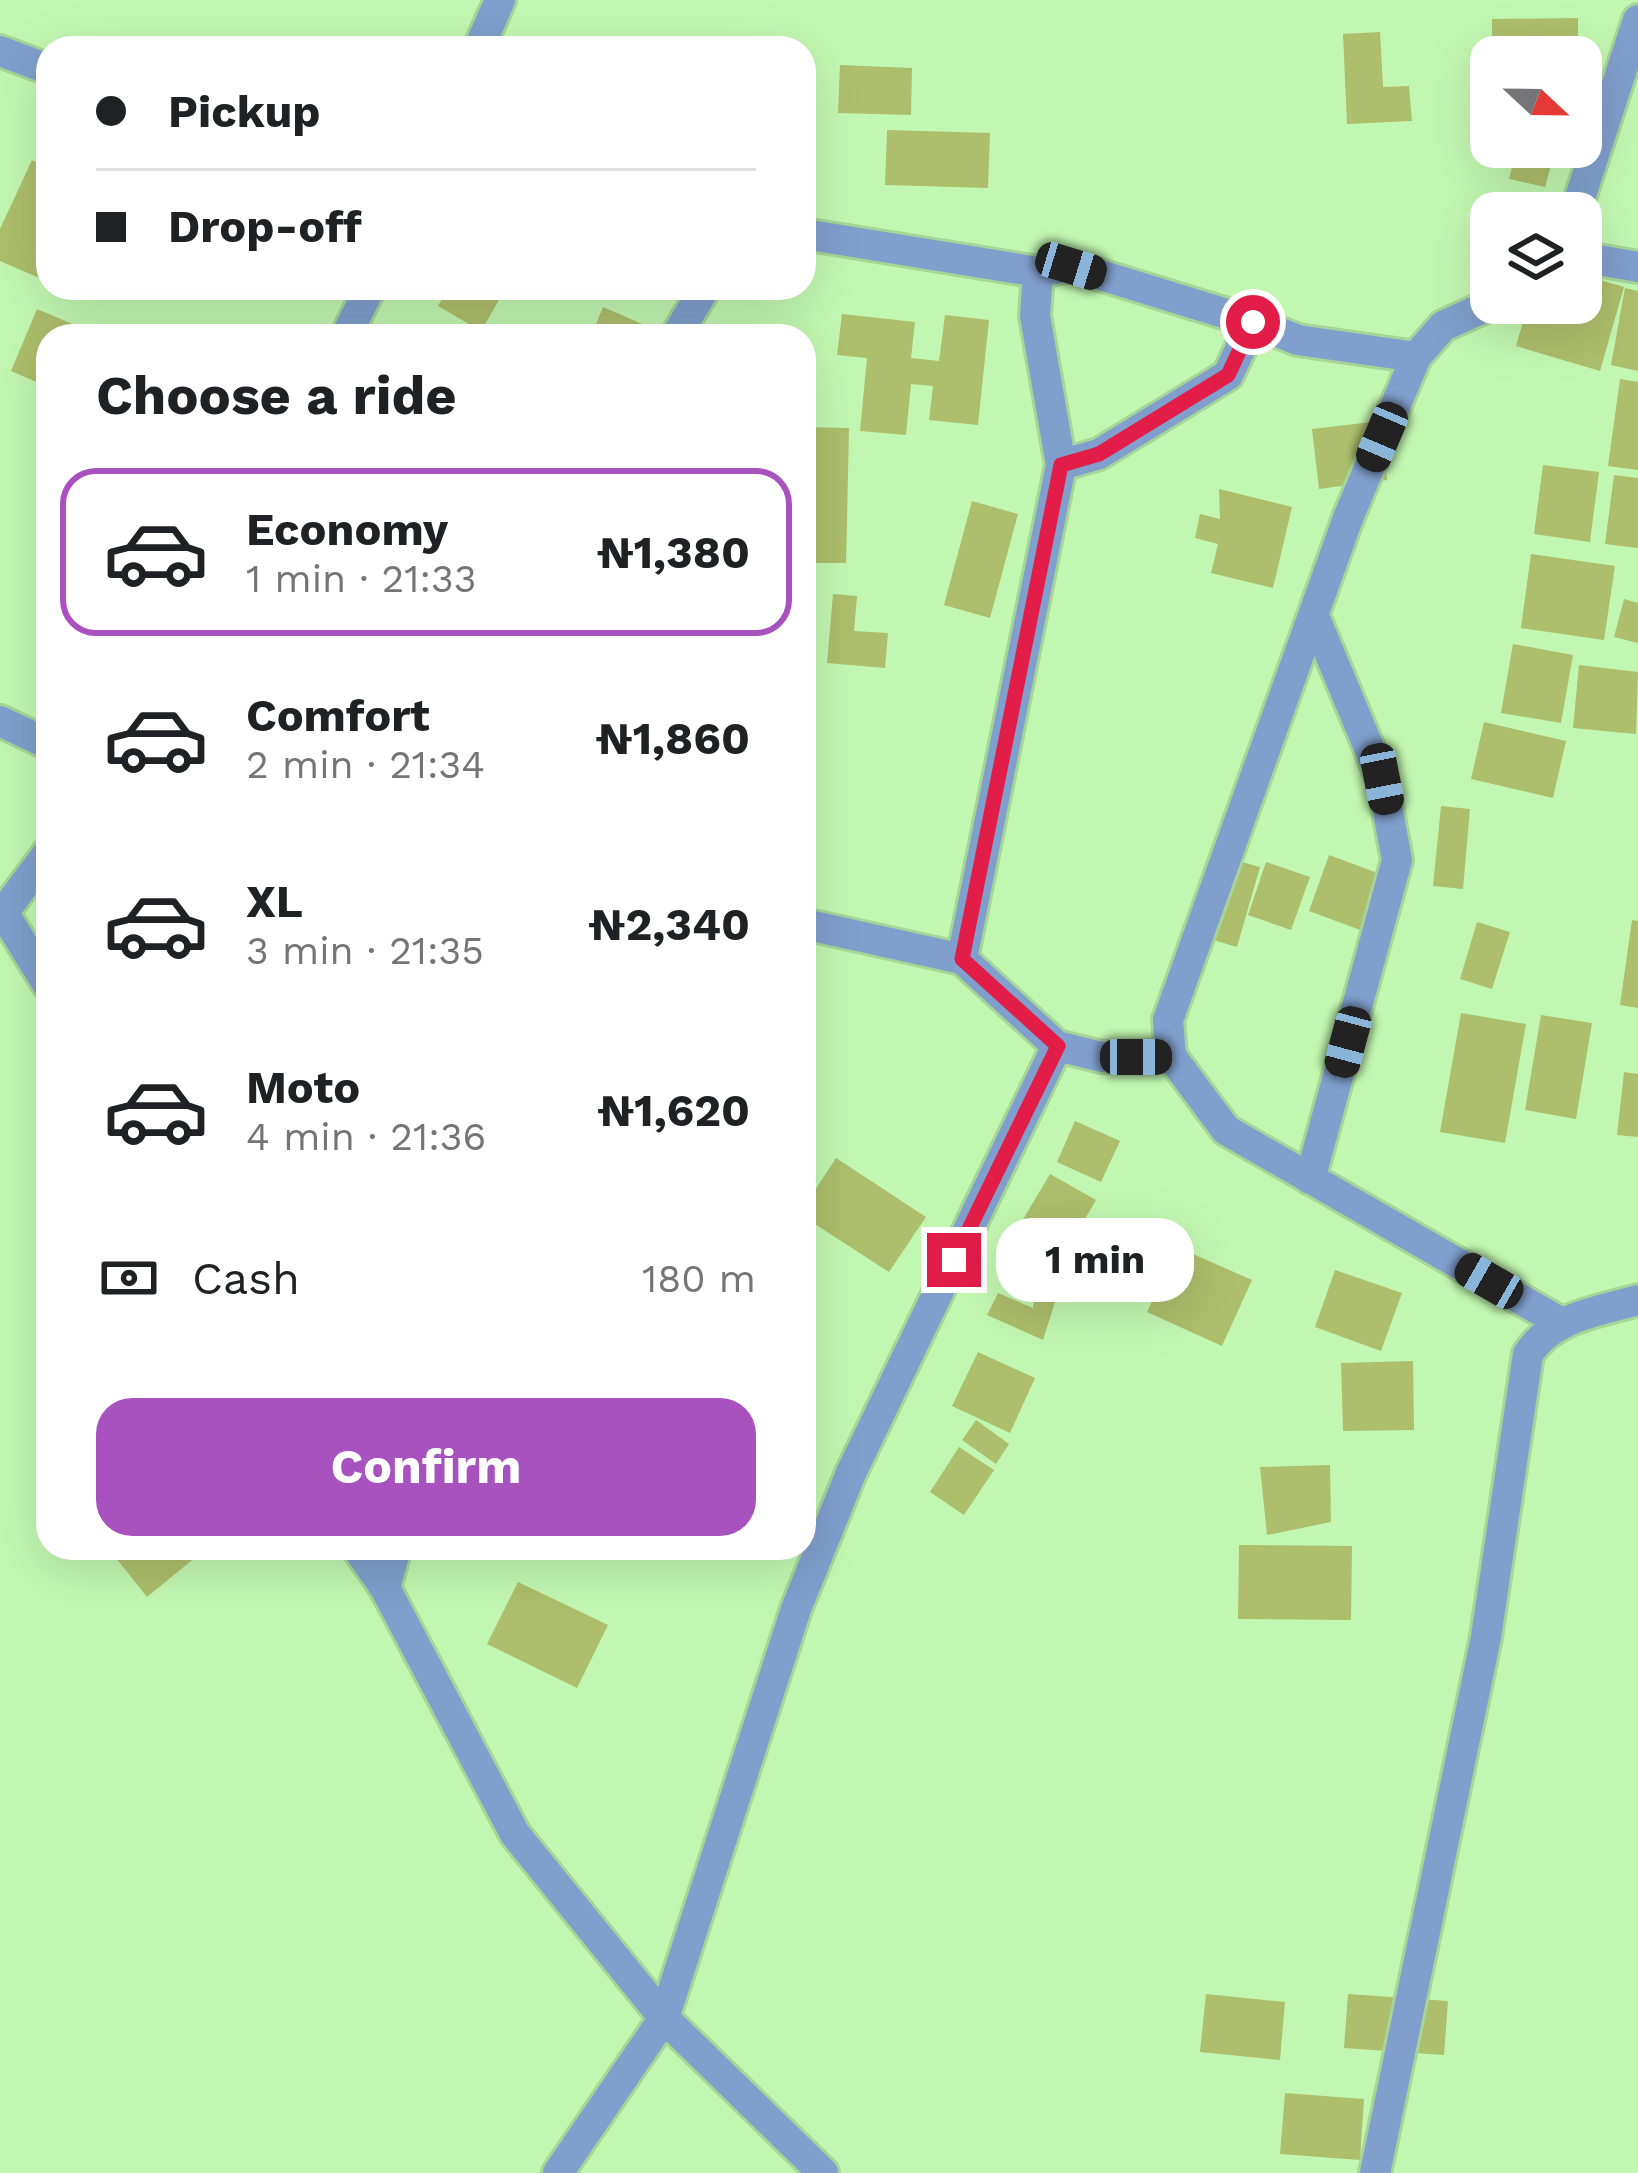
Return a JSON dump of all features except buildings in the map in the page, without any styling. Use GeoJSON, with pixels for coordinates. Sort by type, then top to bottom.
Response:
{"type":"FeatureCollection","features":[{"type":"Feature","properties":{"kind":"street"},"geometry":{"type":"LineString","coordinates":[[484,36],[500,0]]}},
{"type":"Feature","properties":{"kind":"street"},"geometry":{"type":"LineString","coordinates":[[1583,192],[1638,20]]}},
{"type":"Feature","properties":{"kind":"street"},"geometry":{"type":"LineString","coordinates":[[0,51],[36,64]]}},
{"type":"Feature","properties":{"kind":"street"},"geometry":{"type":"LineString","coordinates":[[816,236],[1038,272],[1071,266],[1298,340],[1416,357]]}},
{"type":"Feature","properties":{"kind":"street"},"geometry":{"type":"LineString","coordinates":[[1602,261],[1638,267]]}},
{"type":"Feature","properties":{"kind":"street"},"geometry":{"type":"LineString","coordinates":[[962,959],[1061,465],[1035,316],[1038,272]]}},
{"type":"Feature","properties":{"kind":"street"},"geometry":{"type":"LineString","coordinates":[[1470,314],[1443,326],[1416,357],[1348,518],[1168,1020],[1171,1056],[1226,1130],[1560,1322]]}},
{"type":"Feature","properties":{"kind":"street"},"geometry":{"type":"LineString","coordinates":[[1061,465],[1099,454],[1228,375],[1253,322]]}},
{"type":"Feature","properties":{"kind":"street"},"geometry":{"type":"LineString","coordinates":[[1310,1179],[1397,860],[1382,779],[1313,616]]}},
{"type":"Feature","properties":{"kind":"street"},"geometry":{"type":"LineString","coordinates":[[0,721],[36,738]]}},
{"type":"Feature","properties":{"kind":"street"},"geometry":{"type":"LineString","coordinates":[[36,869],[2,915],[36,967]]}},
{"type":"Feature","properties":{"kind":"street"},"geometry":{"type":"LineString","coordinates":[[816,927],[962,959],[1058,1046],[1102,1057],[1171,1056]]}},
{"type":"Feature","properties":{"kind":"street"},"geometry":{"type":"LineString","coordinates":[[816,1560],[851,1473],[1058,1046]]}},
{"type":"Feature","properties":{"kind":"street"},"geometry":{"type":"LineString","coordinates":[[1375,2173],[1486,1637],[1528,1354],[1542,1333],[1560,1322],[1638,1300]]}},
{"type":"Feature","properties":{"kind":"street"},"geometry":{"type":"LineString","coordinates":[[365,1560],[385,1588],[515,1834],[664,2018],[823,2173]]}},
{"type":"Feature","properties":{"kind":"street"},"geometry":{"type":"LineString","coordinates":[[385,1588],[393,1560]]}},
{"type":"Feature","properties":{"kind":"street"},"geometry":{"type":"LineString","coordinates":[[558,2173],[664,2018],[816,1560]]}},
{"type":"Feature","properties":{"kind":"route"},"geometry":{"type":"LineString","coordinates":[[954,1260],[1058,1046],[962,959],[1061,465],[1099,454],[1228,375],[1253,322]]}}]}
